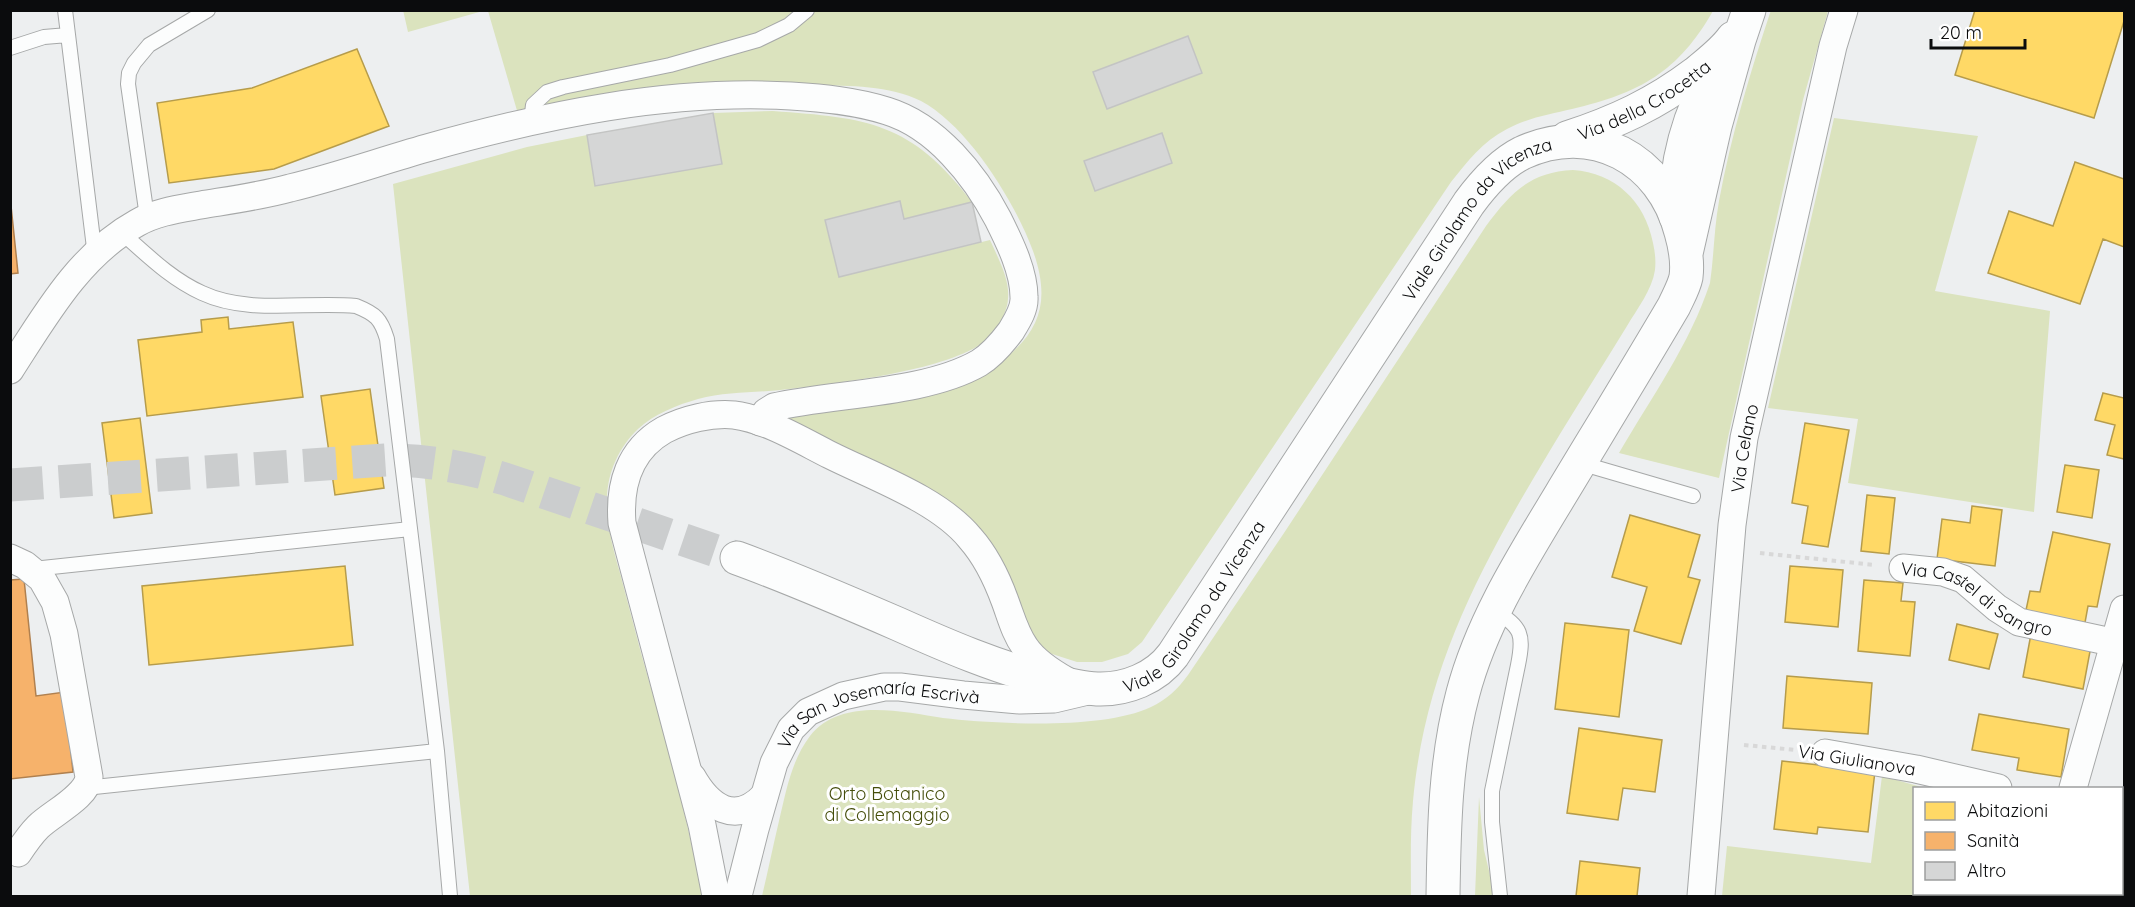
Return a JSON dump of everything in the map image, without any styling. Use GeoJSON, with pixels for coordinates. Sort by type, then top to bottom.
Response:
{"type":"FeatureCollection","features":[{"type":"Feature","properties":{"kind":"main road","name":"Via della Crocetta"},"geometry":{"type":"LineString","coordinates":[[1686,263],[1688,240],[1711,143],[1744,20]]}},
{"type":"Feature","properties":{"kind":"main road","name":"Via della Crocetta"},"geometry":{"type":"LineString","coordinates":[[1542,146],[1617,120],[1657,101],[1710,62],[1744,20]]}},
{"type":"Feature","properties":{"kind":"main road","name":"Via della Crocetta"},"geometry":{"type":"LineString","coordinates":[[1676,217],[1675,193],[1679,165],[1698,99],[1744,20]]}},
{"type":"Feature","properties":{"kind":"main road","name":"Viale Girolamo da Vicenza"},"geometry":{"type":"LineString","coordinates":[[737,558],[824,592],[963,652],[1024,674],[1086,688],[1117,687],[1141,681],[1158,672],[1168,661],[1476,194],[1491,177],[1513,158],[1542,146],[1569,141],[1590,142],[1606,146],[1632,158],[1662,189],[1676,217],[1684,243],[1685,280],[1674,306],[1520,561],[1495,611],[1463,690],[1451,745],[1445,817],[1443,897]]}},
{"type":"Feature","properties":{"kind":"main road"},"geometry":{"type":"LineString","coordinates":[[1632,158],[1653,166],[1679,165],[1698,157],[1707,150],[1711,143]]}},
{"type":"Feature","properties":{"kind":"street","name":"Via Celano"},"geometry":{"type":"LineString","coordinates":[[1701,897],[1734,500],[1744,438],[1833,46],[1844,10]]}},
{"type":"Feature","properties":{"kind":"street"},"geometry":{"type":"LineString","coordinates":[[10,370],[54,303],[94,256],[122,233],[147,218],[175,210],[298,187],[428,147],[531,122],[638,103],[693,97],[769,95],[849,102],[902,116],[920,126],[947,150],[978,187],[1001,226],[1017,266],[1023,286],[1023,308],[1005,339],[986,358],[956,373],[921,383],[774,407],[766,412],[760,422]]}},
{"type":"Feature","properties":{"kind":"street"},"geometry":{"type":"LineString","coordinates":[[717,897],[708,849],[625,536],[621,511],[624,485],[630,465],[642,448],[662,432],[698,418],[736,415],[760,422],[920,500],[961,528],[976,545],[989,566],[1015,629],[1025,647],[1040,664],[1086,688]]}},
{"type":"Feature","properties":{"kind":"street"},"geometry":{"type":"LineString","coordinates":[[13,850],[85,788],[89,777],[61,623],[51,593],[42,579],[21,563]]}},
{"type":"Feature","properties":{"kind":"street","name":"Via Castel di Sangro"},"geometry":{"type":"LineString","coordinates":[[1903,568],[1943,572],[1963,579],[1997,608],[2019,622],[2116,643]]}},
{"type":"Feature","properties":{"kind":"street"},"geometry":{"type":"LineString","coordinates":[[2074,787],[2124,609]]}},
{"type":"Feature","properties":{"kind":"street","name":"Via San Josemaría Escrivà"},"geometry":{"type":"LineString","coordinates":[[738,897],[764,796],[781,749],[799,720],[814,708],[851,694],[876,688],[900,687],[982,697],[1046,699],[1070,696],[1086,688]]}},
{"type":"Feature","properties":{"kind":"street","name":"Via Giulianova"},"geometry":{"type":"LineString","coordinates":[[1825,753],[1916,769],[1990,787]]}},
{"type":"Feature","properties":{"kind":"street"},"geometry":{"type":"LineString","coordinates":[[686,762],[702,792],[723,810],[735,811],[746,808],[764,796]]}},
{"type":"Feature","properties":{"kind":"lane"},"geometry":{"type":"LineString","coordinates":[[65,10],[94,256]]}},
{"type":"Feature","properties":{"kind":"lane"},"geometry":{"type":"LineString","coordinates":[[147,218],[129,96],[129,73],[141,53],[149,45],[208,10]]}},
{"type":"Feature","properties":{"kind":"lane"},"geometry":{"type":"LineString","coordinates":[[531,122],[532,105],[547,92],[719,52],[758,40],[789,25],[807,10]]}},
{"type":"Feature","properties":{"kind":"lane"},"geometry":{"type":"LineString","coordinates":[[10,48],[44,37],[68,35]]}},
{"type":"Feature","properties":{"kind":"lane"},"geometry":{"type":"LineString","coordinates":[[122,233],[165,270],[204,294],[226,301],[257,304],[356,306],[372,312],[382,324],[387,339],[437,751],[450,897]]}},
{"type":"Feature","properties":{"kind":"lane"},"geometry":{"type":"LineString","coordinates":[[1580,463],[1693,496]]}},
{"type":"Feature","properties":{"kind":"lane"},"geometry":{"type":"LineString","coordinates":[[21,563],[410,529]]}},
{"type":"Feature","properties":{"kind":"lane"},"geometry":{"type":"LineString","coordinates":[[1495,611],[1515,624],[1521,645],[1492,791],[1492,822],[1500,897]]}},
{"type":"Feature","properties":{"kind":"lane"},"geometry":{"type":"LineString","coordinates":[[85,788],[437,751]]}},
{"type":"Feature","properties":{"kind":"path","name":"Via Castel di Sangro"},"geometry":{"type":"LineString","coordinates":[[1730,550],[1903,568]]}},
{"type":"Feature","properties":{"kind":"path","name":"Via Giulianova"},"geometry":{"type":"LineString","coordinates":[[1713,742],[1825,753]]}},
{"type":"Feature","properties":{"kind":"green space"},"geometry":{"type":"Polygon","coordinates":[[[403,10],[483,10],[483,11],[408,32],[403,10]]]}},
{"type":"Feature","properties":{"kind":"green space"},"geometry":{"type":"Polygon","coordinates":[[[1771,10],[1828,11],[1803,100],[1719,478],[1619,453],[1681,349],[1702,306],[1710,283],[1717,211],[1729,153],[1771,10]]]}},
{"type":"Feature","properties":{"kind":"green space"},"geometry":{"type":"Polygon","coordinates":[[[488,11],[1713,11],[1686,50],[1655,77],[1618,96],[1515,125],[1498,134],[1476,152],[1451,182],[1142,642],[1128,654],[1102,662],[1077,662],[1049,653],[1037,642],[1029,629],[1000,558],[791,425],[788,417],[993,367],[1009,355],[1031,331],[1041,303],[1039,270],[1033,251],[1015,210],[1002,189],[988,167],[956,128],[921,101],[896,92],[869,87],[766,83],[720,86],[518,114],[488,11]]]}},
{"type":"Feature","properties":{"kind":"green space"},"geometry":{"type":"Polygon","coordinates":[[[773,111],[836,117],[885,129],[929,155],[950,175],[972,202],[904,219],[900,201],[825,220],[839,277],[990,240],[1007,284],[1008,299],[1005,312],[995,330],[981,344],[941,362],[861,379],[698,399],[658,414],[631,436],[612,469],[607,497],[609,526],[682,804],[702,896],[470,896],[393,184],[527,147],[587,135],[595,185],[722,164],[713,113],[773,111]]]}},
{"type":"Feature","properties":{"kind":"green space"},"geometry":{"type":"Polygon","coordinates":[[[1834,118],[1978,136],[1935,291],[2050,311],[2034,512],[1848,483],[1858,419],[1768,408],[1834,118]]]}},
{"type":"Feature","properties":{"kind":"green space","name":"Orto Botanico di Collemaggio"},"geometry":{"type":"Polygon","coordinates":[[[1573,170],[1588,172],[1615,183],[1635,202],[1649,228],[1655,253],[1655,270],[1644,299],[1508,522],[1464,609],[1446,654],[1431,701],[1420,750],[1412,813],[1411,896],[762,896],[784,799],[798,756],[810,736],[823,724],[838,716],[873,710],[991,722],[1078,722],[1130,714],[1151,707],[1171,694],[1188,675],[1284,533],[1495,214],[1512,195],[1532,180],[1544,175],[1573,170]]]}},
{"type":"Feature","properties":{"kind":"green space"},"geometry":{"type":"Polygon","coordinates":[[[1882,776],[1921,787],[1913,787],[1913,895],[2014,895],[1722,896],[1727,846],[1871,863],[1882,776]]]}},
{"type":"Feature","properties":{"kind":"green space"},"geometry":{"type":"Polygon","coordinates":[[[1479,797],[1484,850],[1495,896],[1475,896],[1479,797]]]}},
{"type":"Feature","properties":{"kind":"building: Abitazioni"},"geometry":{"type":"Polygon","coordinates":[[[1975,10],[2124,10],[2124,21],[2094,118],[1955,75],[1975,10]]]}},
{"type":"Feature","properties":{"kind":"building: Abitazioni"},"geometry":{"type":"Polygon","coordinates":[[[357,49],[389,126],[274,169],[169,183],[157,103],[252,88],[357,49]]]}},
{"type":"Feature","properties":{"kind":"building: Abitazioni"},"geometry":{"type":"Polygon","coordinates":[[[2075,162],[2124,179],[2124,247],[2103,239],[2080,304],[1988,273],[2009,211],[2053,226],[2075,162]]]}},
{"type":"Feature","properties":{"kind":"building: Abitazioni"},"geometry":{"type":"Polygon","coordinates":[[[228,317],[229,329],[293,322],[303,397],[147,416],[138,340],[202,332],[201,320],[228,317]]]}},
{"type":"Feature","properties":{"kind":"building: Abitazioni"},"geometry":{"type":"Polygon","coordinates":[[[370,389],[384,488],[335,495],[321,396],[370,389]]]}},
{"type":"Feature","properties":{"kind":"building: Abitazioni"},"geometry":{"type":"Polygon","coordinates":[[[2103,393],[2124,398],[2124,459],[2107,455],[2115,425],[2095,420],[2103,393]]]}},
{"type":"Feature","properties":{"kind":"building: Abitazioni"},"geometry":{"type":"Polygon","coordinates":[[[140,418],[152,513],[114,518],[102,423],[140,418]]]}},
{"type":"Feature","properties":{"kind":"building: Abitazioni"},"geometry":{"type":"Polygon","coordinates":[[[1805,423],[1849,430],[1828,547],[1802,543],[1808,506],[1792,503],[1805,423]]]}},
{"type":"Feature","properties":{"kind":"building: Abitazioni"},"geometry":{"type":"Polygon","coordinates":[[[2065,465],[2099,470],[2092,518],[2057,512],[2065,465]]]}},
{"type":"Feature","properties":{"kind":"building: Abitazioni"},"geometry":{"type":"Polygon","coordinates":[[[1867,495],[1895,498],[1889,554],[1861,551],[1867,495]]]}},
{"type":"Feature","properties":{"kind":"building: Abitazioni"},"geometry":{"type":"Polygon","coordinates":[[[1972,506],[2002,510],[1995,566],[1937,559],[1942,519],[1970,523],[1972,506]]]}},
{"type":"Feature","properties":{"kind":"building: Abitazioni"},"geometry":{"type":"Polygon","coordinates":[[[1630,515],[1700,535],[1688,577],[1700,580],[1681,644],[1634,631],[1647,587],[1612,577],[1630,515]]]}},
{"type":"Feature","properties":{"kind":"building: Abitazioni"},"geometry":{"type":"Polygon","coordinates":[[[2053,532],[2110,544],[2097,607],[2088,606],[2084,628],[2025,615],[2030,591],[2040,592],[2053,532]]]}},
{"type":"Feature","properties":{"kind":"building: Abitazioni"},"geometry":{"type":"Polygon","coordinates":[[[345,566],[353,645],[149,665],[142,586],[345,566]]]}},
{"type":"Feature","properties":{"kind":"building: Abitazioni"},"geometry":{"type":"Polygon","coordinates":[[[1790,566],[1843,570],[1838,627],[1785,622],[1790,566]]]}},
{"type":"Feature","properties":{"kind":"building: Abitazioni"},"geometry":{"type":"Polygon","coordinates":[[[1864,580],[1903,583],[1901,601],[1915,602],[1910,656],[1858,651],[1864,580]]]}},
{"type":"Feature","properties":{"kind":"building: Abitazioni"},"geometry":{"type":"Polygon","coordinates":[[[1565,623],[1629,630],[1619,717],[1555,709],[1565,623]]]}},
{"type":"Feature","properties":{"kind":"building: Abitazioni"},"geometry":{"type":"Polygon","coordinates":[[[1957,624],[1998,634],[1989,669],[1949,660],[1957,624]]]}},
{"type":"Feature","properties":{"kind":"building: Abitazioni"},"geometry":{"type":"Polygon","coordinates":[[[2031,634],[2091,646],[2083,689],[2023,677],[2031,634]]]}},
{"type":"Feature","properties":{"kind":"building: Abitazioni"},"geometry":{"type":"Polygon","coordinates":[[[1787,676],[1872,683],[1868,734],[1783,728],[1787,676]]]}},
{"type":"Feature","properties":{"kind":"building: Abitazioni"},"geometry":{"type":"Polygon","coordinates":[[[1979,714],[2069,729],[2061,777],[2017,770],[2019,758],[1972,750],[1979,714]]]}},
{"type":"Feature","properties":{"kind":"building: Abitazioni"},"geometry":{"type":"Polygon","coordinates":[[[1579,728],[1662,740],[1655,792],[1623,788],[1618,820],[1567,813],[1579,728]]]}},
{"type":"Feature","properties":{"kind":"building: Abitazioni"},"geometry":{"type":"Polygon","coordinates":[[[1782,761],[1875,771],[1868,832],[1818,827],[1817,834],[1774,829],[1782,761]]]}},
{"type":"Feature","properties":{"kind":"building: Abitazioni"},"geometry":{"type":"Polygon","coordinates":[[[1580,861],[1640,868],[1637,896],[1576,896],[1580,861]]]}},
{"type":"Feature","properties":{"kind":"building: Sanità"},"geometry":{"type":"Polygon","coordinates":[[[10,196],[18,273],[10,274],[10,196]]]}},
{"type":"Feature","properties":{"kind":"building: Sanità"},"geometry":{"type":"Polygon","coordinates":[[[24,579],[36,696],[65,692],[73,772],[10,779],[10,580],[24,579]]]}},
{"type":"Feature","properties":{"kind":"building: Altro"},"geometry":{"type":"Polygon","coordinates":[[[1188,36],[1202,73],[1107,109],[1093,72],[1188,36]]]}},
{"type":"Feature","properties":{"kind":"building: Altro"},"geometry":{"type":"Polygon","coordinates":[[[713,113],[722,164],[595,186],[587,135],[713,113]]]}},
{"type":"Feature","properties":{"kind":"building: Altro"},"geometry":{"type":"Polygon","coordinates":[[[1162,133],[1172,163],[1095,191],[1084,161],[1162,133]]]}},
{"type":"Feature","properties":{"kind":"building: Altro"},"geometry":{"type":"Polygon","coordinates":[[[900,201],[904,219],[972,202],[981,242],[839,277],[825,220],[900,201]]]}},
{"type":"Feature","properties":{"kind":"tunnel"},"geometry":{"type":"LineString","coordinates":[[10,485],[386,460],[416,461],[461,468],[505,479],[737,558]]}}]}
